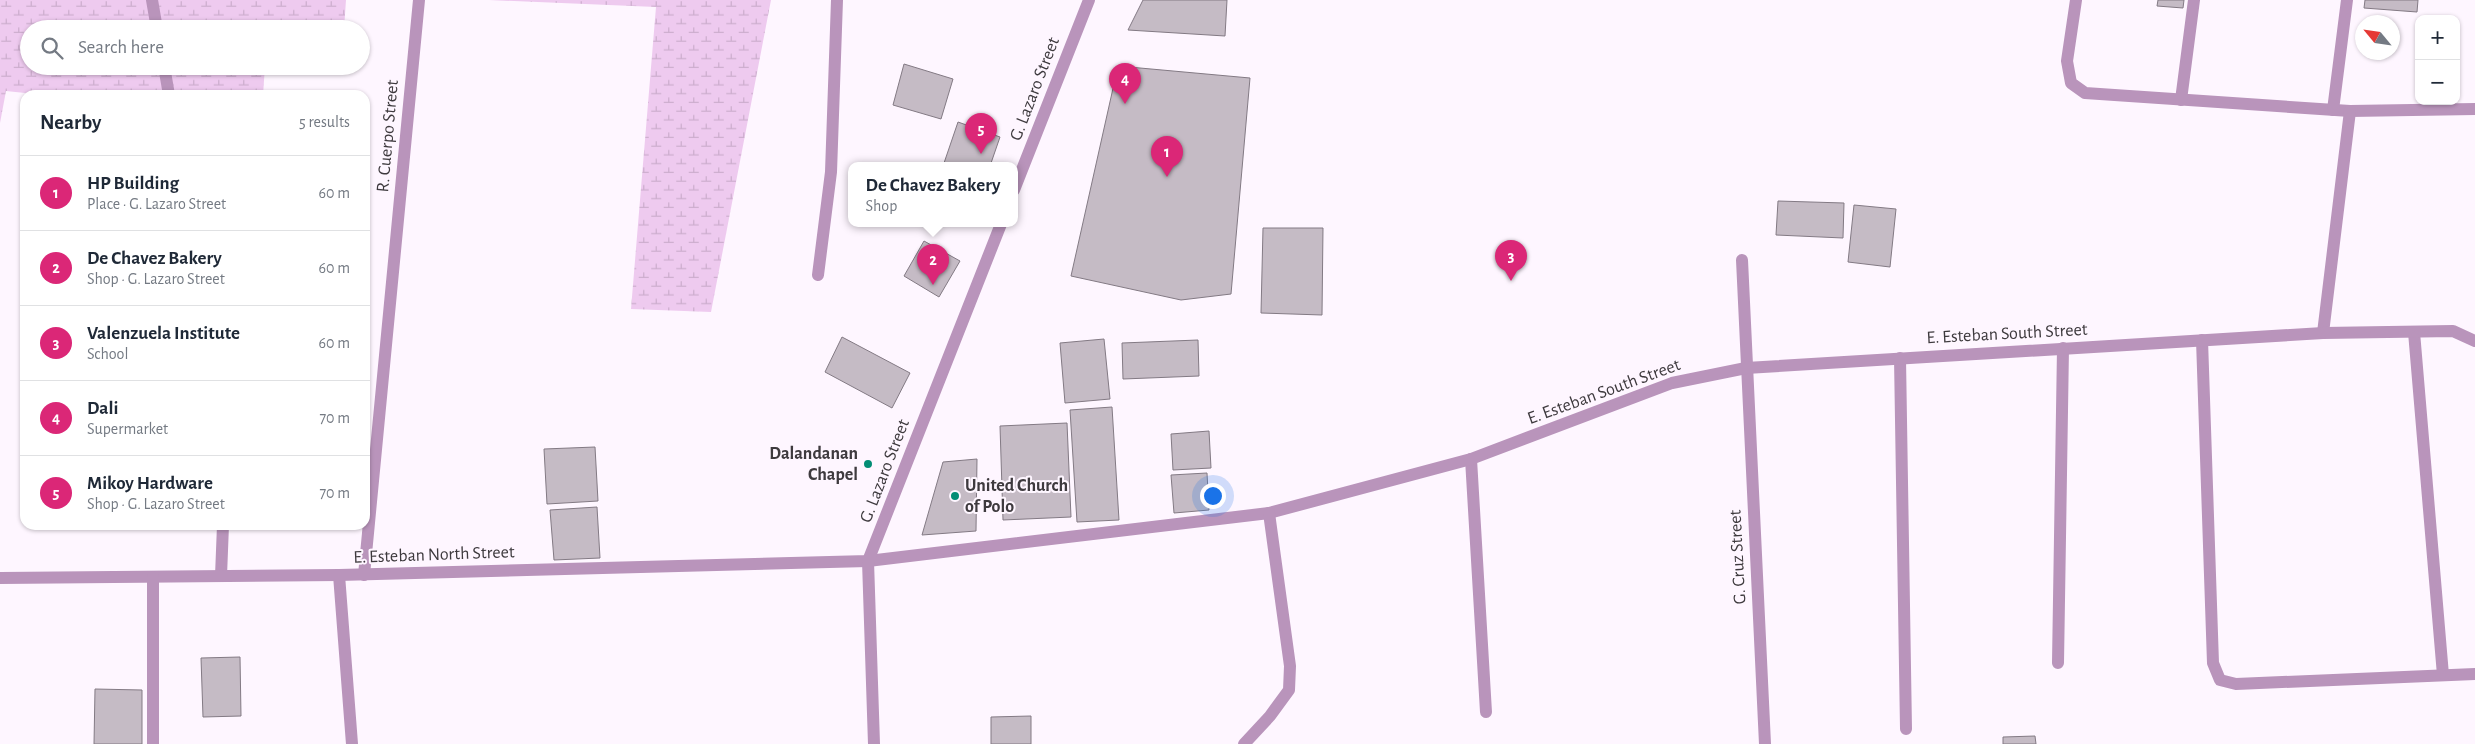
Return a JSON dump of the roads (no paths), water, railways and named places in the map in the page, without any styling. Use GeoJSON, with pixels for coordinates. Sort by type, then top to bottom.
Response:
{"type":"FeatureCollection","features":[{"type":"Feature","properties":{"kind":"street"},"geometry":{"type":"LineString","coordinates":[[152,0],[155,20]]}},
{"type":"Feature","properties":{"kind":"street","name":"R. Cuerpo Street"},"geometry":{"type":"LineString","coordinates":[[370,512],[419,0]]}},
{"type":"Feature","properties":{"kind":"street"},"geometry":{"type":"LineString","coordinates":[[818,275],[831,172],[837,0]]}},
{"type":"Feature","properties":{"kind":"street","name":"G. Lazaro Street"},"geometry":{"type":"LineString","coordinates":[[1018,180],[1089,0]]}},
{"type":"Feature","properties":{"kind":"street"},"geometry":{"type":"LineString","coordinates":[[2076,0],[2067,61],[2071,83],[2085,93],[2350,111],[2475,110]]}},
{"type":"Feature","properties":{"kind":"street"},"geometry":{"type":"LineString","coordinates":[[2181,100],[2194,0]]}},
{"type":"Feature","properties":{"kind":"street"},"geometry":{"type":"LineString","coordinates":[[2333,110],[2347,0]]}},
{"type":"Feature","properties":{"kind":"street"},"geometry":{"type":"LineString","coordinates":[[166,75],[168,90]]}},
{"type":"Feature","properties":{"kind":"street"},"geometry":{"type":"LineString","coordinates":[[2323,333],[2350,111]]}},
{"type":"Feature","properties":{"kind":"street","name":"G. Lazaro Street"},"geometry":{"type":"LineString","coordinates":[[874,744],[868,560],[1000,227]]}},
{"type":"Feature","properties":{"kind":"street","name":"G. Cruz Street"},"geometry":{"type":"LineString","coordinates":[[1742,260],[1765,744]]}},
{"type":"Feature","properties":{"kind":"street","name":"E. Esteban South Street"},"geometry":{"type":"LineString","coordinates":[[868,560],[1269,513],[1471,460],[1672,383],[1746,368],[2323,333],[2453,331],[2475,341]]}},
{"type":"Feature","properties":{"kind":"street"},"geometry":{"type":"LineString","coordinates":[[2414,332],[2443,675]]}},
{"type":"Feature","properties":{"kind":"street"},"geometry":{"type":"LineString","coordinates":[[2202,340],[2213,663],[2220,680],[2236,684],[2475,674]]}},
{"type":"Feature","properties":{"kind":"street"},"geometry":{"type":"LineString","coordinates":[[2058,664],[2063,348]]}},
{"type":"Feature","properties":{"kind":"street"},"geometry":{"type":"LineString","coordinates":[[1900,358],[1906,729]]}},
{"type":"Feature","properties":{"kind":"street"},"geometry":{"type":"LineString","coordinates":[[1471,460],[1486,712]]}},
{"type":"Feature","properties":{"kind":"street"},"geometry":{"type":"LineString","coordinates":[[1244,744],[1270,716],[1289,690],[1290,666],[1269,513]]}},
{"type":"Feature","properties":{"kind":"street"},"geometry":{"type":"LineString","coordinates":[[221,576],[223,530]]}},
{"type":"Feature","properties":{"kind":"street","name":"R. Cuerpo Street"},"geometry":{"type":"LineString","coordinates":[[364,575],[368,530]]}},
{"type":"Feature","properties":{"kind":"street","name":"E. Esteban North Street"},"geometry":{"type":"LineString","coordinates":[[0,578],[339,576],[868,560]]}},
{"type":"Feature","properties":{"kind":"street"},"geometry":{"type":"LineString","coordinates":[[339,576],[352,744]]}},
{"type":"Feature","properties":{"kind":"street"},"geometry":{"type":"LineString","coordinates":[[153,577],[153,744]]}},
{"type":"Feature","properties":{"kind":"place","name":"Dali"},"geometry":{"type":"Point","coordinates":[1125,104]}},
{"type":"Feature","properties":{"kind":"place","name":"Mikoy Hardware"},"geometry":{"type":"Point","coordinates":[981,154]}},
{"type":"Feature","properties":{"kind":"place","name":"HP Building"},"geometry":{"type":"Point","coordinates":[1167,177]}},
{"type":"Feature","properties":{"kind":"place","name":"Valenzuela Institute"},"geometry":{"type":"Point","coordinates":[1511,281]}},
{"type":"Feature","properties":{"kind":"place","name":"De Chavez Bakery"},"geometry":{"type":"Point","coordinates":[933,285]}},
{"type":"Feature","properties":{"kind":"place","name":"Dalandanan Chapel"},"geometry":{"type":"Point","coordinates":[868,464]}},
{"type":"Feature","properties":{"kind":"place","name":"United Church of Polo"},"geometry":{"type":"Point","coordinates":[955,496]}}]}
